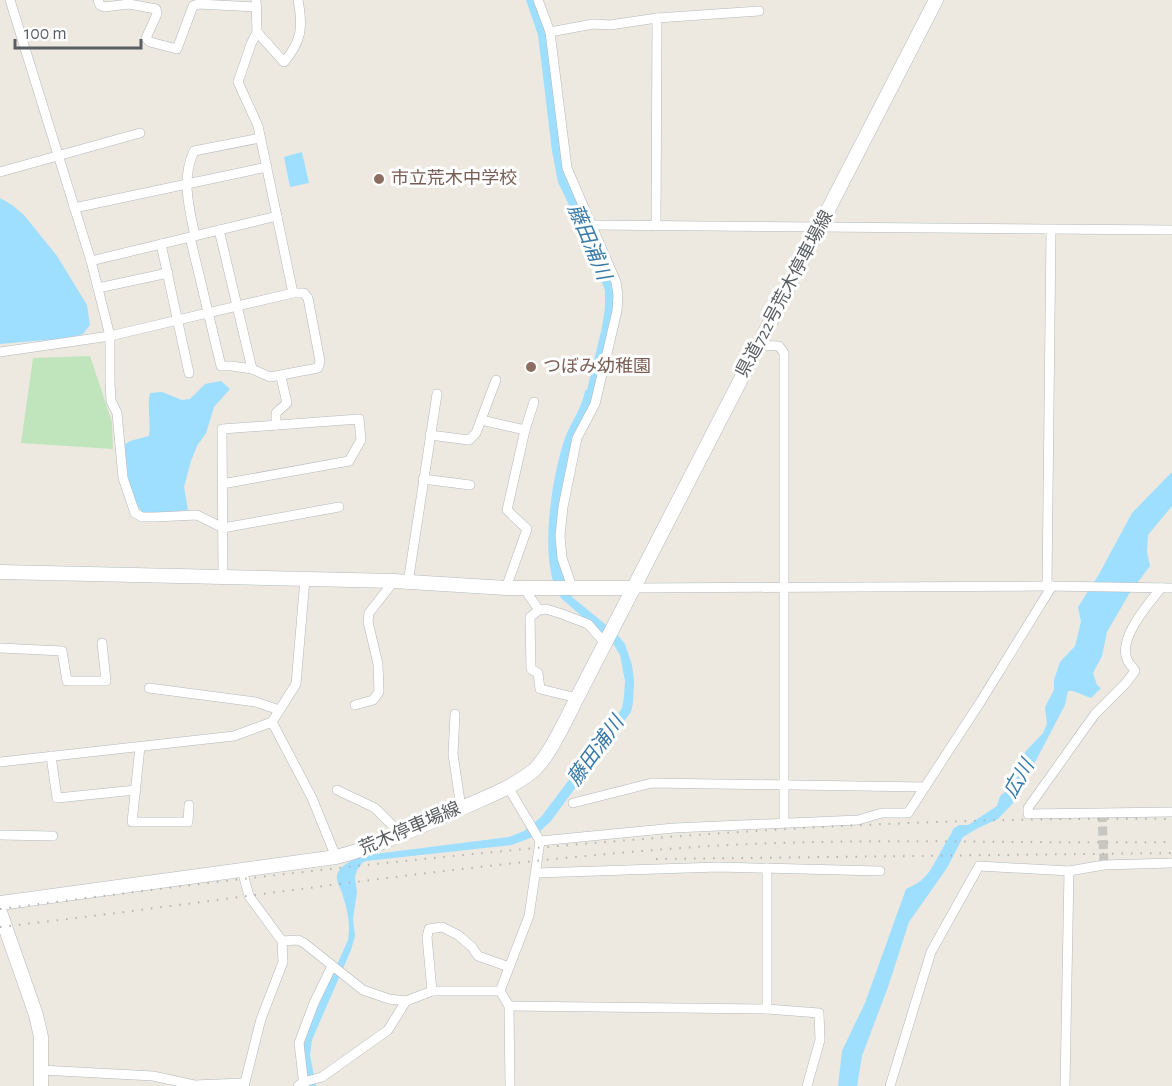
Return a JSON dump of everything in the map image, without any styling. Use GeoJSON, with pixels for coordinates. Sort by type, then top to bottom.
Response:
{"type":"FeatureCollection","features":[{"type":"Feature","properties":{"kind":"main road","name":"県道722号荒木停車場線"},"geometry":{"type":"LineString","coordinates":[[633,588],[936,0]]}},
{"type":"Feature","properties":{"kind":"main road"},"geometry":{"type":"LineString","coordinates":[[0,572],[223,576],[506,588],[633,588]]}},
{"type":"Feature","properties":{"kind":"main road","name":"荒木停車場線"},"geometry":{"type":"LineString","coordinates":[[0,903],[336,858],[369,848],[508,787],[534,770],[544,757],[633,588]]}},
{"type":"Feature","properties":{"kind":"main road"},"geometry":{"type":"LineString","coordinates":[[0,912],[5,938],[36,1015],[41,1037],[41,1086]]}},
{"type":"Feature","properties":{"kind":"street"},"geometry":{"type":"LineString","coordinates":[[10,0],[91,261],[111,336],[111,401],[117,413],[123,478],[135,513],[142,517],[196,515],[223,528],[339,507]]}},
{"type":"Feature","properties":{"kind":"street"},"geometry":{"type":"LineString","coordinates":[[98,0],[100,5],[104,6],[129,4],[156,9],[157,14],[146,38],[150,42],[177,49],[193,6],[257,3],[257,32],[238,82],[258,126],[293,293]]}},
{"type":"Feature","properties":{"kind":"street"},"geometry":{"type":"LineString","coordinates":[[257,32],[284,62],[296,49],[301,31],[298,0]]}},
{"type":"Feature","properties":{"kind":"street"},"geometry":{"type":"LineString","coordinates":[[538,0],[550,32],[567,168],[616,282],[618,295],[617,311],[595,404],[577,438],[563,507],[560,536],[562,558],[572,587]]}},
{"type":"Feature","properties":{"kind":"street"},"geometry":{"type":"LineString","coordinates":[[550,32],[593,24],[610,25],[657,18],[759,11]]}},
{"type":"Feature","properties":{"kind":"street"},"geometry":{"type":"LineString","coordinates":[[656,226],[657,18]]}},
{"type":"Feature","properties":{"kind":"street"},"geometry":{"type":"LineString","coordinates":[[0,172],[140,133]]}},
{"type":"Feature","properties":{"kind":"street"},"geometry":{"type":"LineString","coordinates":[[0,352],[111,336],[209,314],[293,293],[304,293],[308,298],[320,361],[318,368],[270,377],[252,369],[221,366],[209,314],[192,236],[186,185],[189,161],[194,151],[260,138]]}},
{"type":"Feature","properties":{"kind":"street"},"geometry":{"type":"LineString","coordinates":[[74,208],[267,167]]}},
{"type":"Feature","properties":{"kind":"street"},"geometry":{"type":"LineString","coordinates":[[91,261],[277,216]]}},
{"type":"Feature","properties":{"kind":"street"},"geometry":{"type":"LineString","coordinates":[[592,225],[1172,230]]}},
{"type":"Feature","properties":{"kind":"street"},"geometry":{"type":"LineString","coordinates":[[219,230],[252,369]]}},
{"type":"Feature","properties":{"kind":"street"},"geometry":{"type":"LineString","coordinates":[[540,841],[674,828],[784,821],[858,820],[882,813],[908,813],[1052,586],[1051,230]]}},
{"type":"Feature","properties":{"kind":"street"},"geometry":{"type":"LineString","coordinates":[[161,244],[189,373]]}},
{"type":"Feature","properties":{"kind":"street"},"geometry":{"type":"LineString","coordinates":[[98,288],[168,273]]}},
{"type":"Feature","properties":{"kind":"street"},"geometry":{"type":"LineString","coordinates":[[757,345],[779,346],[784,353],[784,821]]}},
{"type":"Feature","properties":{"kind":"street"},"geometry":{"type":"LineString","coordinates":[[276,425],[276,413],[287,403],[281,376]]}},
{"type":"Feature","properties":{"kind":"street"},"geometry":{"type":"LineString","coordinates":[[430,435],[470,440],[476,433],[496,380]]}},
{"type":"Feature","properties":{"kind":"street"},"geometry":{"type":"LineString","coordinates":[[355,705],[373,700],[379,692],[378,664],[368,622],[369,613],[401,582],[423,479],[437,394]]}},
{"type":"Feature","properties":{"kind":"street"},"geometry":{"type":"LineString","coordinates":[[506,588],[527,529],[507,510],[525,430],[534,402]]}},
{"type":"Feature","properties":{"kind":"street"},"geometry":{"type":"LineString","coordinates":[[222,484],[349,461],[361,440],[359,419],[222,429],[222,484],[223,576]]}},
{"type":"Feature","properties":{"kind":"street"},"geometry":{"type":"LineString","coordinates":[[481,420],[525,430]]}},
{"type":"Feature","properties":{"kind":"street"},"geometry":{"type":"LineString","coordinates":[[423,479],[470,485]]}},
{"type":"Feature","properties":{"kind":"street"},"geometry":{"type":"LineString","coordinates":[[0,762],[234,736],[272,722],[296,684],[305,579]]}},
{"type":"Feature","properties":{"kind":"street"},"geometry":{"type":"LineString","coordinates":[[633,588],[1052,586],[1172,588]]}},
{"type":"Feature","properties":{"kind":"street"},"geometry":{"type":"LineString","coordinates":[[523,587],[539,610]]}},
{"type":"Feature","properties":{"kind":"street"},"geometry":{"type":"LineString","coordinates":[[1161,588],[1133,624],[1126,651],[1127,659],[1135,671],[1126,684],[1095,714],[1028,808],[1028,814],[1172,812]]}},
{"type":"Feature","properties":{"kind":"street"},"geometry":{"type":"LineString","coordinates":[[577,698],[540,689],[538,673],[531,669],[530,618],[539,610],[546,609],[562,614],[588,624],[604,642]]}},
{"type":"Feature","properties":{"kind":"street"},"geometry":{"type":"LineString","coordinates":[[0,648],[62,651],[67,681],[106,681],[102,643]]}},
{"type":"Feature","properties":{"kind":"street"},"geometry":{"type":"LineString","coordinates":[[148,688],[256,702],[279,710]]}},
{"type":"Feature","properties":{"kind":"street"},"geometry":{"type":"LineString","coordinates":[[455,714],[453,754],[461,808]]}},
{"type":"Feature","properties":{"kind":"street"},"geometry":{"type":"LineString","coordinates":[[272,722],[312,798],[336,858]]}},
{"type":"Feature","properties":{"kind":"street"},"geometry":{"type":"LineString","coordinates":[[140,747],[132,822],[188,822],[189,805]]}},
{"type":"Feature","properties":{"kind":"street"},"geometry":{"type":"LineString","coordinates":[[51,756],[57,798],[136,790]]}},
{"type":"Feature","properties":{"kind":"street"},"geometry":{"type":"LineString","coordinates":[[573,803],[652,783],[925,787]]}},
{"type":"Feature","properties":{"kind":"street"},"geometry":{"type":"LineString","coordinates":[[500,991],[529,916],[540,841],[508,787]]}},
{"type":"Feature","properties":{"kind":"street"},"geometry":{"type":"LineString","coordinates":[[337,790],[375,808],[401,834]]}},
{"type":"Feature","properties":{"kind":"street"},"geometry":{"type":"LineString","coordinates":[[0,835],[53,836]]}},
{"type":"Feature","properties":{"kind":"street"},"geometry":{"type":"LineString","coordinates":[[890,1086],[931,952],[979,866],[1069,871],[1104,864],[1172,863]]}},
{"type":"Feature","properties":{"kind":"street"},"geometry":{"type":"LineString","coordinates":[[537,873],[718,867],[880,871]]}},
{"type":"Feature","properties":{"kind":"street"},"geometry":{"type":"LineString","coordinates":[[767,867],[767,1009]]}},
{"type":"Feature","properties":{"kind":"street"},"geometry":{"type":"LineString","coordinates":[[41,1070],[153,1076],[194,1085],[244,1085],[261,1019],[283,962],[282,940],[249,896],[242,870]]}},
{"type":"Feature","properties":{"kind":"street"},"geometry":{"type":"LineString","coordinates":[[1065,1086],[1069,871]]}},
{"type":"Feature","properties":{"kind":"street"},"geometry":{"type":"LineString","coordinates":[[432,991],[429,929],[442,927],[458,935],[472,947],[478,956],[509,967]]}},
{"type":"Feature","properties":{"kind":"street"},"geometry":{"type":"LineString","coordinates":[[282,940],[298,940],[304,943],[363,990],[389,999],[406,1001],[432,991],[500,991]]}},
{"type":"Feature","properties":{"kind":"street"},"geometry":{"type":"LineString","coordinates":[[332,966],[314,1003],[299,1043],[302,1085],[322,1077],[388,1030],[406,1001]]}},
{"type":"Feature","properties":{"kind":"street"},"geometry":{"type":"LineString","coordinates":[[500,991],[509,1006],[510,1086]]}},
{"type":"Feature","properties":{"kind":"street"},"geometry":{"type":"LineString","coordinates":[[509,1006],[767,1009],[819,1012],[820,1040],[807,1086]]}},
{"type":"Feature","properties":{"kind":"green space"},"geometry":{"type":"Polygon","coordinates":[[[90,356],[112,422],[113,449],[21,443],[33,358],[90,356]]]}},
{"type":"Feature","properties":{"kind":"water","name":"藤田浦川"},"geometry":{"type":"Polygon","coordinates":[[[526,0],[535,0],[547,33],[564,174],[612,282],[614,293],[614,310],[591,404],[558,521],[569,591],[572,597],[616,633],[625,644],[632,665],[633,703],[631,712],[551,821],[535,836],[512,845],[362,863],[355,877],[357,893],[353,918],[355,936],[312,1040],[310,1055],[316,1086],[309,1086],[303,1048],[308,1029],[349,934],[347,911],[337,880],[339,870],[347,863],[367,855],[509,837],[524,831],[541,817],[622,708],[625,681],[620,655],[611,640],[561,598],[554,583],[550,564],[549,520],[560,454],[587,390],[602,327],[605,290],[580,228],[558,182],[538,35],[526,0]]]}},
{"type":"Feature","properties":{"kind":"water"},"geometry":{"type":"Polygon","coordinates":[[[302,152],[309,183],[290,187],[284,157],[302,152]]]}},
{"type":"Feature","properties":{"kind":"water"},"geometry":{"type":"Polygon","coordinates":[[[0,198],[24,215],[57,256],[87,305],[90,325],[83,334],[68,338],[0,344],[0,198]]]}},
{"type":"Feature","properties":{"kind":"water"},"geometry":{"type":"Polygon","coordinates":[[[221,381],[230,389],[214,407],[206,433],[191,461],[184,487],[188,510],[143,515],[130,491],[124,445],[149,436],[150,393],[162,392],[182,400],[190,399],[205,384],[221,381]]]}},
{"type":"Feature","properties":{"kind":"water","name":"広川"},"geometry":{"type":"Polygon","coordinates":[[[1172,472],[1172,506],[1148,535],[1147,552],[1150,566],[1129,594],[1107,632],[1102,656],[1093,673],[1097,685],[1101,688],[1091,698],[1068,691],[1065,705],[1014,802],[998,819],[963,837],[947,868],[909,922],[862,1056],[857,1086],[838,1086],[842,1051],[865,1003],[906,889],[920,881],[930,871],[953,829],[959,825],[968,825],[997,806],[1000,796],[1012,787],[1020,772],[1025,752],[1043,733],[1047,724],[1045,707],[1054,690],[1054,680],[1060,662],[1075,646],[1081,622],[1078,607],[1098,576],[1132,513],[1172,472]]]}},
{"type":"Feature","properties":{"kind":"tunnel"},"geometry":{"type":"LineString","coordinates":[[1102,813],[1104,865]]}},
{"type":"Feature","properties":{"kind":"railway"},"geometry":{"type":"LineString","coordinates":[[0,909],[292,873],[584,844],[878,824],[1172,819]]}},
{"type":"Feature","properties":{"kind":"railway"},"geometry":{"type":"LineString","coordinates":[[0,927],[444,871],[711,846],[883,841],[1172,842]]}},
{"type":"Feature","properties":{"kind":"railway"},"geometry":{"type":"LineString","coordinates":[[656,859],[1172,853]]}},
{"type":"Feature","properties":{"kind":"place","name":"市立荒木中学校"},"geometry":{"type":"Point","coordinates":[379,179]}},
{"type":"Feature","properties":{"kind":"place","name":"つぼみ幼稚園"},"geometry":{"type":"Point","coordinates":[531,367]}}]}
